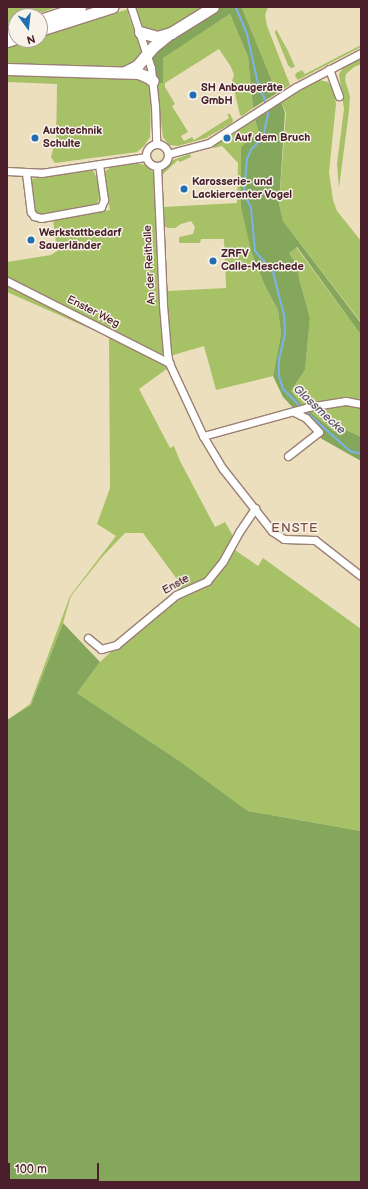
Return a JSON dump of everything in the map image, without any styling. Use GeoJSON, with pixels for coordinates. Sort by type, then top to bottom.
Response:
{"type":"FeatureCollection","features":[{"type":"Feature","properties":{"kind":"highway"},"geometry":{"type":"LineString","coordinates":[[48,17],[80,7]]}},
{"type":"Feature","properties":{"kind":"highway"},"geometry":{"type":"LineString","coordinates":[[48,27],[112,7]]}},
{"type":"Feature","properties":{"kind":"highway"},"geometry":{"type":"LineString","coordinates":[[123,73],[134,68],[148,55],[158,42],[213,7]]}},
{"type":"Feature","properties":{"kind":"highway"},"geometry":{"type":"LineString","coordinates":[[140,32],[157,37],[171,33]]}},
{"type":"Feature","properties":{"kind":"highway"},"geometry":{"type":"LineString","coordinates":[[7,69],[142,74],[153,81]]}},
{"type":"Feature","properties":{"kind":"street"},"geometry":{"type":"LineString","coordinates":[[131,7],[148,55],[153,81],[156,143]]}},
{"type":"Feature","properties":{"kind":"street"},"geometry":{"type":"LineString","coordinates":[[168,154],[209,143],[271,103],[329,69],[361,53]]}},
{"type":"Feature","properties":{"kind":"street"},"geometry":{"type":"LineString","coordinates":[[329,69],[339,96]]}},
{"type":"Feature","properties":{"kind":"street"},"geometry":{"type":"LineString","coordinates":[[156,143],[163,145],[168,154],[165,163],[157,166],[149,163],[145,157],[149,147],[156,143]]}},
{"type":"Feature","properties":{"kind":"street"},"geometry":{"type":"LineString","coordinates":[[7,172],[48,172],[145,157]]}},
{"type":"Feature","properties":{"kind":"street"},"geometry":{"type":"LineString","coordinates":[[26,173],[31,212],[34,216],[41,218],[101,207],[104,200],[99,164]]}},
{"type":"Feature","properties":{"kind":"street","name":"An der Reithalle"},"geometry":{"type":"LineString","coordinates":[[157,166],[163,312],[169,363]]}},
{"type":"Feature","properties":{"kind":"street","name":"Enster Weg"},"geometry":{"type":"LineString","coordinates":[[7,281],[169,363]]}},
{"type":"Feature","properties":{"kind":"street"},"geometry":{"type":"LineString","coordinates":[[169,363],[203,436],[223,469],[278,536],[293,540],[314,540],[361,576]]}},
{"type":"Feature","properties":{"kind":"street"},"geometry":{"type":"LineString","coordinates":[[203,436],[308,407],[346,401],[361,404]]}},
{"type":"Feature","properties":{"kind":"street"},"geometry":{"type":"LineString","coordinates":[[288,456],[319,432],[306,418],[296,411]]}},
{"type":"Feature","properties":{"kind":"street","name":"Enste"},"geometry":{"type":"LineString","coordinates":[[88,638],[94,645],[101,648],[116,645],[176,596],[207,581],[223,561],[239,532],[255,508]]}},
{"type":"Feature","properties":{"kind":"green space"},"geometry":{"type":"Polygon","coordinates":[[[7,7],[58,7],[48,10],[48,8],[8,8],[7,24],[7,7]]]}},
{"type":"Feature","properties":{"kind":"green space"},"geometry":{"type":"Polygon","coordinates":[[[135,7],[208,7],[169,30],[154,34],[144,29],[137,11],[128,14],[142,52],[136,63],[121,69],[7,66],[7,47],[48,48],[48,34],[135,7]]]}},
{"type":"Feature","properties":{"kind":"green space"},"geometry":{"type":"Polygon","coordinates":[[[221,7],[244,7],[242,8],[277,93],[253,108],[248,57],[230,14],[163,58],[163,83],[157,83],[152,54],[163,42],[221,7]]]}},
{"type":"Feature","properties":{"kind":"green space"},"geometry":{"type":"Polygon","coordinates":[[[268,7],[265,15],[267,26],[290,85],[277,93],[242,8],[268,7]]]}},
{"type":"Feature","properties":{"kind":"green space"},"geometry":{"type":"Polygon","coordinates":[[[230,14],[248,57],[253,108],[242,116],[240,115],[232,81],[234,75],[231,67],[219,49],[165,83],[165,87],[175,104],[172,106],[188,132],[181,136],[184,141],[192,137],[194,140],[229,118],[227,114],[230,114],[233,120],[232,123],[206,138],[178,146],[169,145],[163,137],[157,83],[163,83],[162,58],[230,14]]]}},
{"type":"Feature","properties":{"kind":"green space"},"geometry":{"type":"Polygon","coordinates":[[[276,29],[295,67],[291,68],[288,65],[275,33],[276,29]]]}},
{"type":"Feature","properties":{"kind":"green space"},"geometry":{"type":"Polygon","coordinates":[[[361,45],[361,47],[298,80],[295,76],[296,73],[302,70],[305,74],[361,45]]]}},
{"type":"Feature","properties":{"kind":"green space"},"geometry":{"type":"Polygon","coordinates":[[[361,57],[361,64],[354,67],[346,74],[345,80],[350,96],[339,188],[337,164],[344,109],[339,74],[344,67],[361,57]]]}},
{"type":"Feature","properties":{"kind":"green space"},"geometry":{"type":"Polygon","coordinates":[[[7,74],[137,76],[148,82],[150,87],[150,137],[144,146],[137,152],[55,163],[51,157],[53,149],[56,147],[57,84],[7,82],[7,74]]]}},
{"type":"Feature","properties":{"kind":"green space"},"geometry":{"type":"Polygon","coordinates":[[[319,80],[328,82],[334,91],[336,104],[329,172],[333,200],[337,211],[361,241],[361,322],[283,221],[279,203],[286,113],[281,102],[319,80]]]}},
{"type":"Feature","properties":{"kind":"green space"},"geometry":{"type":"Polygon","coordinates":[[[281,102],[285,113],[279,203],[283,221],[361,323],[361,335],[297,247],[289,253],[298,267],[299,278],[310,318],[305,370],[291,391],[303,406],[335,432],[344,429],[361,437],[361,461],[322,439],[283,397],[273,376],[281,334],[278,310],[265,286],[252,254],[241,207],[241,147],[259,133],[255,120],[281,102]]]}},
{"type":"Feature","properties":{"kind":"green space"},"geometry":{"type":"Polygon","coordinates":[[[255,120],[259,133],[252,254],[265,286],[278,310],[281,334],[273,376],[216,390],[204,346],[170,356],[165,310],[167,291],[226,288],[224,239],[201,239],[200,243],[179,243],[179,237],[193,234],[195,227],[191,221],[181,224],[175,228],[168,228],[162,225],[159,172],[173,160],[190,154],[191,157],[180,162],[178,160],[162,175],[164,207],[237,203],[238,163],[222,146],[214,148],[213,146],[255,120]]]}},
{"type":"Feature","properties":{"kind":"green space"},"geometry":{"type":"Polygon","coordinates":[[[137,163],[145,165],[155,173],[165,357],[162,362],[168,368],[139,389],[170,448],[174,446],[180,461],[215,527],[225,522],[233,536],[232,548],[258,566],[263,558],[361,629],[361,831],[248,811],[181,762],[77,693],[100,662],[182,586],[143,533],[125,533],[102,557],[71,596],[63,623],[31,705],[7,720],[30,704],[70,596],[116,536],[97,524],[110,488],[109,337],[7,292],[7,262],[51,255],[57,251],[53,219],[110,210],[104,172],[111,167],[137,163]]]}},
{"type":"Feature","properties":{"kind":"green space"},"geometry":{"type":"Polygon","coordinates":[[[91,170],[94,172],[97,179],[100,196],[97,204],[41,215],[34,211],[30,181],[32,179],[91,170]]]}},
{"type":"Feature","properties":{"kind":"green space"},"geometry":{"type":"Polygon","coordinates":[[[296,247],[361,335],[361,437],[344,429],[335,432],[303,406],[291,391],[305,370],[310,318],[299,278],[298,267],[289,253],[296,247]]]}},
{"type":"Feature","properties":{"kind":"green space"},"geometry":{"type":"Polygon","coordinates":[[[63,623],[100,662],[77,693],[181,762],[248,811],[361,831],[361,1182],[7,1182],[7,720],[31,705],[63,623]]]}},
{"type":"Feature","properties":{"kind":"waterway","name":"Glassmecke"},"geometry":{"type":"LineString","coordinates":[[236,8],[247,34],[259,88],[266,105]]}},
{"type":"Feature","properties":{"kind":"waterway","name":"Glassmecke"},"geometry":{"type":"LineString","coordinates":[[267,109],[268,114],[263,137],[251,150],[247,159],[244,194],[251,208],[255,251],[273,272],[284,315],[285,334],[279,359],[279,376],[283,389],[301,407]]}},
{"type":"Feature","properties":{"kind":"waterway","name":"Glassmecke"},"geometry":{"type":"LineString","coordinates":[[304,410],[350,451],[361,454]]}},
{"type":"Feature","properties":{"kind":"place","name":"SH Anbaugeräte GmbH"},"geometry":{"type":"Point","coordinates":[193,95]}},
{"type":"Feature","properties":{"kind":"place","name":"Autotechnik Schulte"},"geometry":{"type":"Point","coordinates":[35,138]}},
{"type":"Feature","properties":{"kind":"place","name":"Auf dem Bruch"},"geometry":{"type":"Point","coordinates":[227,138]}},
{"type":"Feature","properties":{"kind":"place","name":"Karosserie- und Lackiercenter Vogel"},"geometry":{"type":"Point","coordinates":[184,189]}},
{"type":"Feature","properties":{"kind":"place","name":"Werkstattbedarf Sauerländer"},"geometry":{"type":"Point","coordinates":[31,240]}},
{"type":"Feature","properties":{"kind":"place","name":"ZRFV Calle-Meschede"},"geometry":{"type":"Point","coordinates":[213,261]}},
{"type":"Feature","properties":{"kind":"district","name":"ENSTE"},"geometry":{"type":"Point","coordinates":[295,528]}}]}
